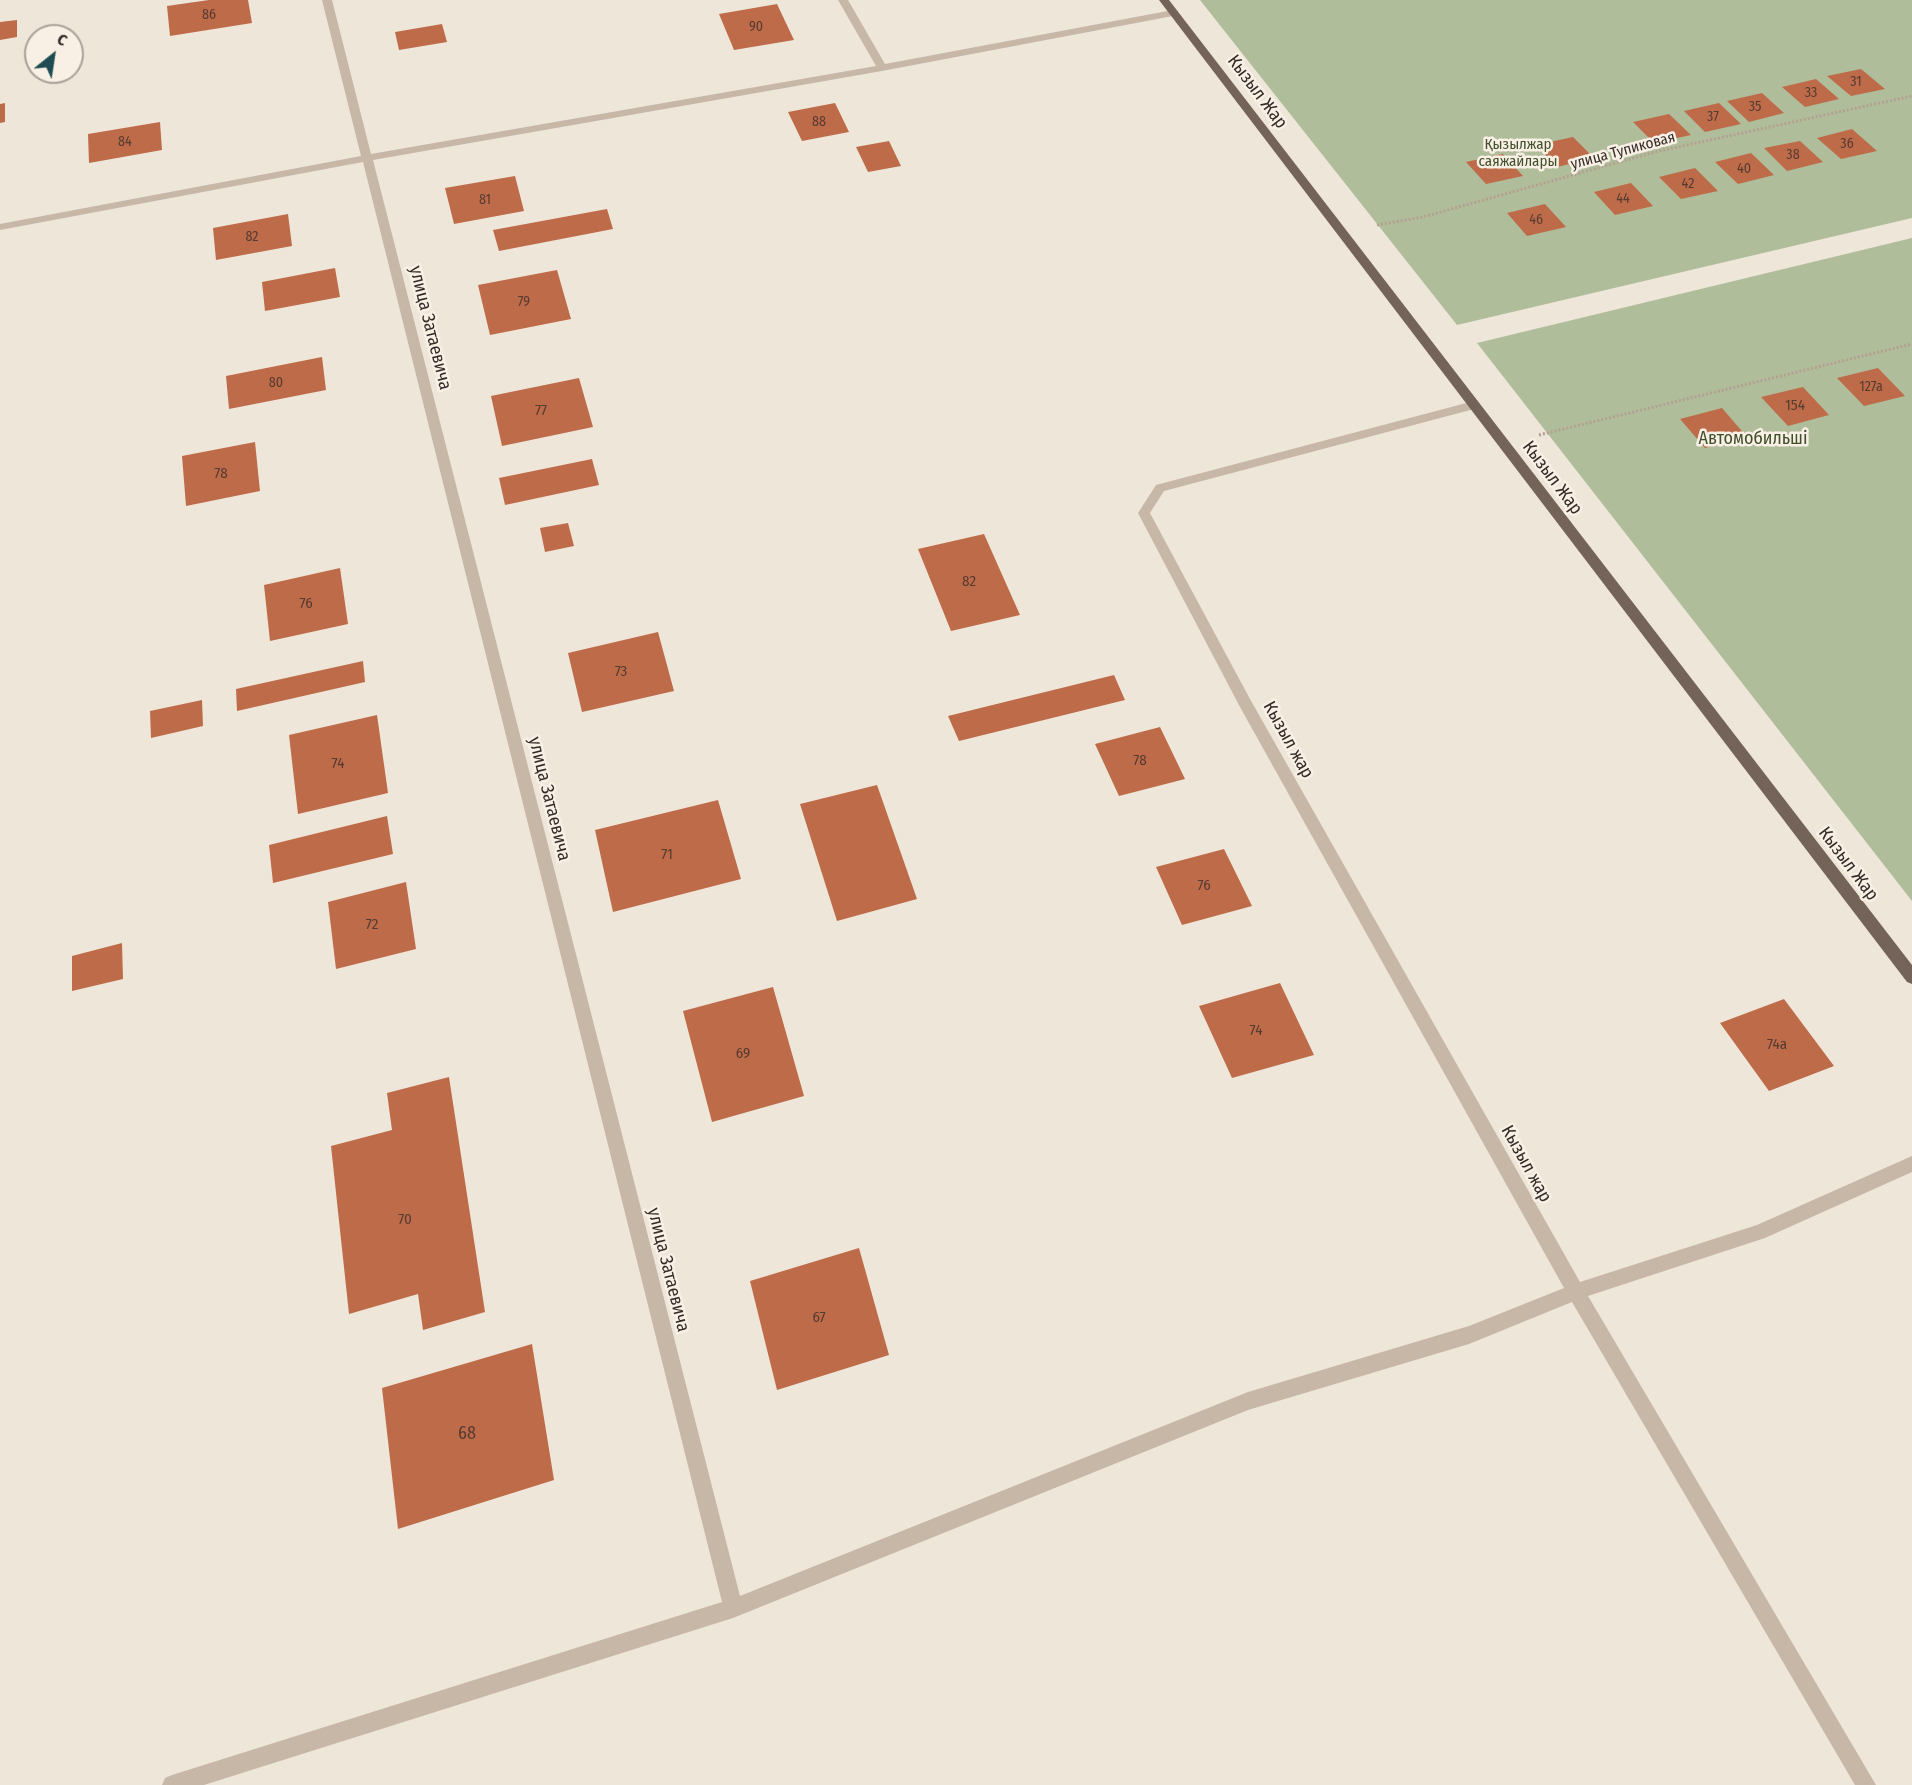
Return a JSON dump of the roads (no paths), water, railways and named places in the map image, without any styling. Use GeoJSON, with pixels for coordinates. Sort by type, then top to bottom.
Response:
{"type":"FeatureCollection","features":[{"type":"Feature","properties":{"kind":"main road","name":"Кызыл Жар"},"geometry":{"type":"LineString","coordinates":[[1164,0],[1912,977]]}},
{"type":"Feature","properties":{"kind":"street","name":"улица Затаевича"},"geometry":{"type":"LineString","coordinates":[[327,0],[733,1608]]}},
{"type":"Feature","properties":{"kind":"street"},"geometry":{"type":"LineString","coordinates":[[843,0],[882,68]]}},
{"type":"Feature","properties":{"kind":"street"},"geometry":{"type":"LineString","coordinates":[[0,227],[367,158],[882,68],[1173,13]]}},
{"type":"Feature","properties":{"kind":"street","name":"Кызыл жар"},"geometry":{"type":"LineString","coordinates":[[1474,405],[1160,488],[1144,513],[1245,703],[1576,1292]]}},
{"type":"Feature","properties":{"kind":"street"},"geometry":{"type":"LineString","coordinates":[[172,1785],[733,1608],[1248,1401],[1469,1335],[1576,1292],[1759,1232],[1912,1164]]}},
{"type":"Feature","properties":{"kind":"street"},"geometry":{"type":"LineString","coordinates":[[1576,1292],[1866,1785]]}},
{"type":"Feature","properties":{"kind":"park label","name":"Қызылжар саяжайлары"},"geometry":{"type":"Point","coordinates":[1518,154]}},
{"type":"Feature","properties":{"kind":"park label","name":"Автомобильші"},"geometry":{"type":"Point","coordinates":[1753,439]}}]}
